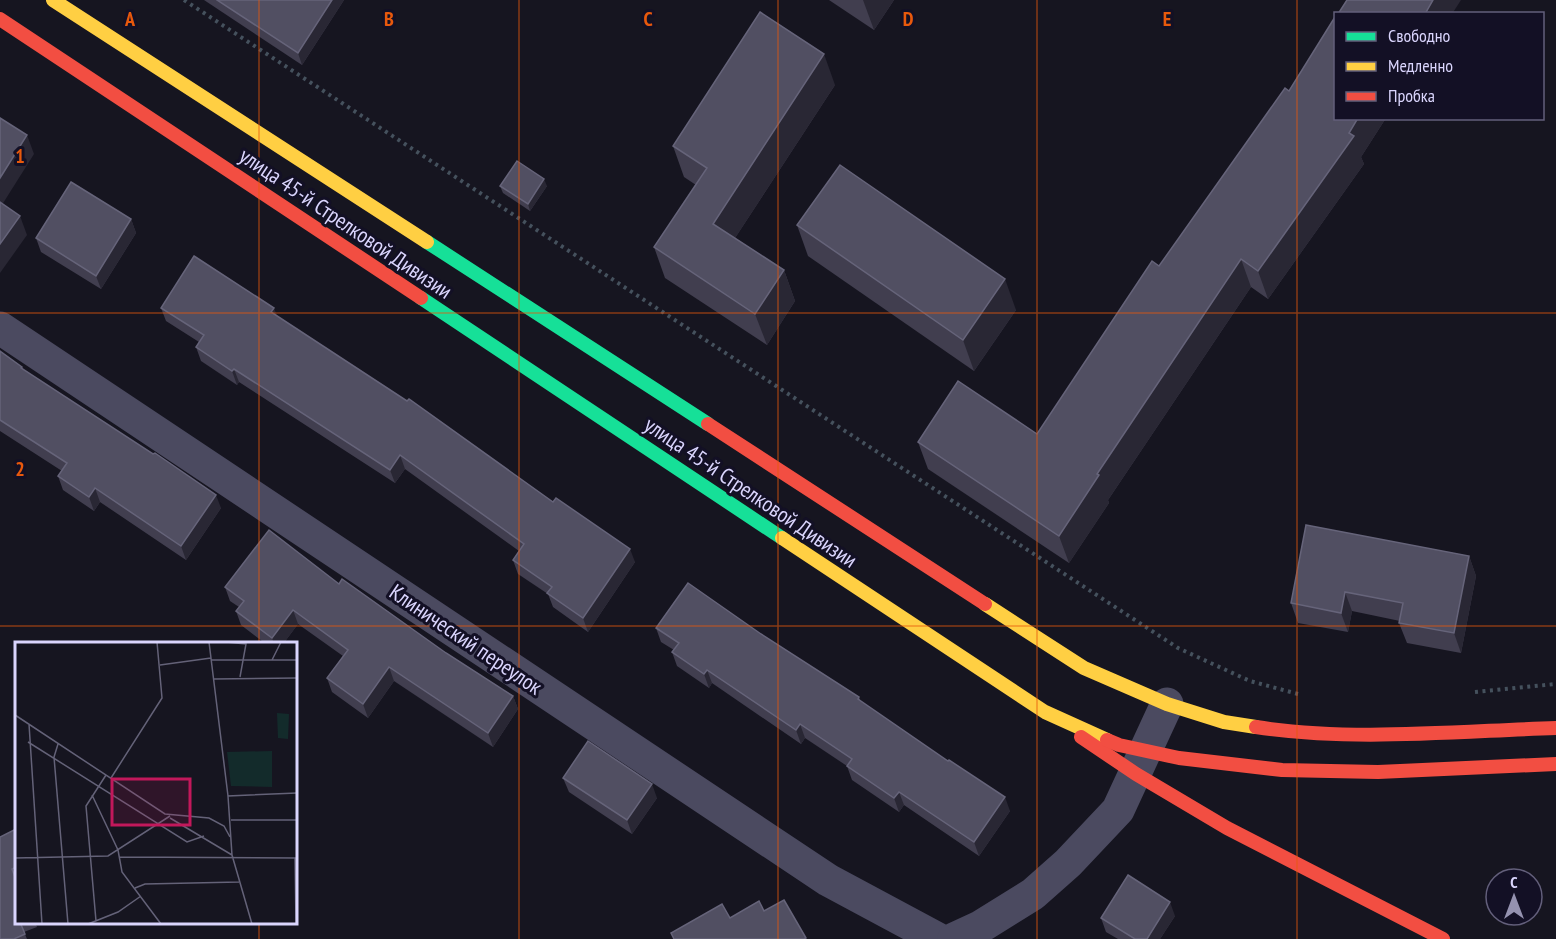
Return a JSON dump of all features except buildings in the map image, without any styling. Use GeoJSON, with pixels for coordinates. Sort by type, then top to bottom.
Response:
{"type":"FeatureCollection","features":[{"type":"Feature","properties":{"kind":"main road","name":"улица 45-й Стрелковой Дивизии"},"geometry":{"type":"LineString","coordinates":[[53,0],[1084,668],[1167,704],[1224,722],[1286,732],[1377,734],[1556,728]]}},
{"type":"Feature","properties":{"kind":"main road","name":"улица 45-й Стрелковой Дивизии"},"geometry":{"type":"LineString","coordinates":[[0,19],[1045,712],[1119,744],[1142,762],[1179,758],[1282,770],[1378,772],[1556,764]]}},
{"type":"Feature","properties":{"kind":"main road"},"geometry":{"type":"LineString","coordinates":[[1045,712],[1142,762],[1227,828],[1443,939]]}},
{"type":"Feature","properties":{"kind":"street","name":"Клинический переулок"},"geometry":{"type":"LineString","coordinates":[[0,328],[828,880],[939,939]]}},
{"type":"Feature","properties":{"kind":"street"},"geometry":{"type":"LineString","coordinates":[[954,939],[980,927],[1033,894],[1068,863],[1118,810],[1167,704]]}},
{"type":"Feature","properties":{"kind":"path"},"geometry":{"type":"LineString","coordinates":[[184,0],[1178,648],[1250,681],[1305,696]]}},
{"type":"Feature","properties":{"kind":"path"},"geometry":{"type":"LineString","coordinates":[[1466,693],[1556,684]]}},
{"type":"Feature","properties":{"kind":"traffic: fast"},"geometry":{"type":"LineString","coordinates":[[427,242],[708,424]]}},
{"type":"Feature","properties":{"kind":"traffic: fast"},"geometry":{"type":"LineString","coordinates":[[421,298],[782,538]]}},
{"type":"Feature","properties":{"kind":"traffic: slow"},"geometry":{"type":"LineString","coordinates":[[53,0],[427,242]]}},
{"type":"Feature","properties":{"kind":"traffic: slow"},"geometry":{"type":"LineString","coordinates":[[782,538],[1045,712],[1107,740]]}},
{"type":"Feature","properties":{"kind":"traffic: slow"},"geometry":{"type":"LineString","coordinates":[[985,604],[1084,668],[1167,704],[1224,722],[1256,727]]}},
{"type":"Feature","properties":{"kind":"traffic: jam"},"geometry":{"type":"LineString","coordinates":[[0,19],[421,298]]}},
{"type":"Feature","properties":{"kind":"traffic: jam"},"geometry":{"type":"LineString","coordinates":[[708,424],[985,604]]}},
{"type":"Feature","properties":{"kind":"traffic: jam"},"geometry":{"type":"LineString","coordinates":[[1256,727],[1367,735],[1556,728]]}},
{"type":"Feature","properties":{"kind":"traffic: jam"},"geometry":{"type":"LineString","coordinates":[[1081,737],[1136,774],[1227,828],[1443,939]]}},
{"type":"Feature","properties":{"kind":"traffic: jam"},"geometry":{"type":"LineString","coordinates":[[1107,740],[1119,745],[1179,758],[1282,770],[1378,772],[1556,764]]}}]}
